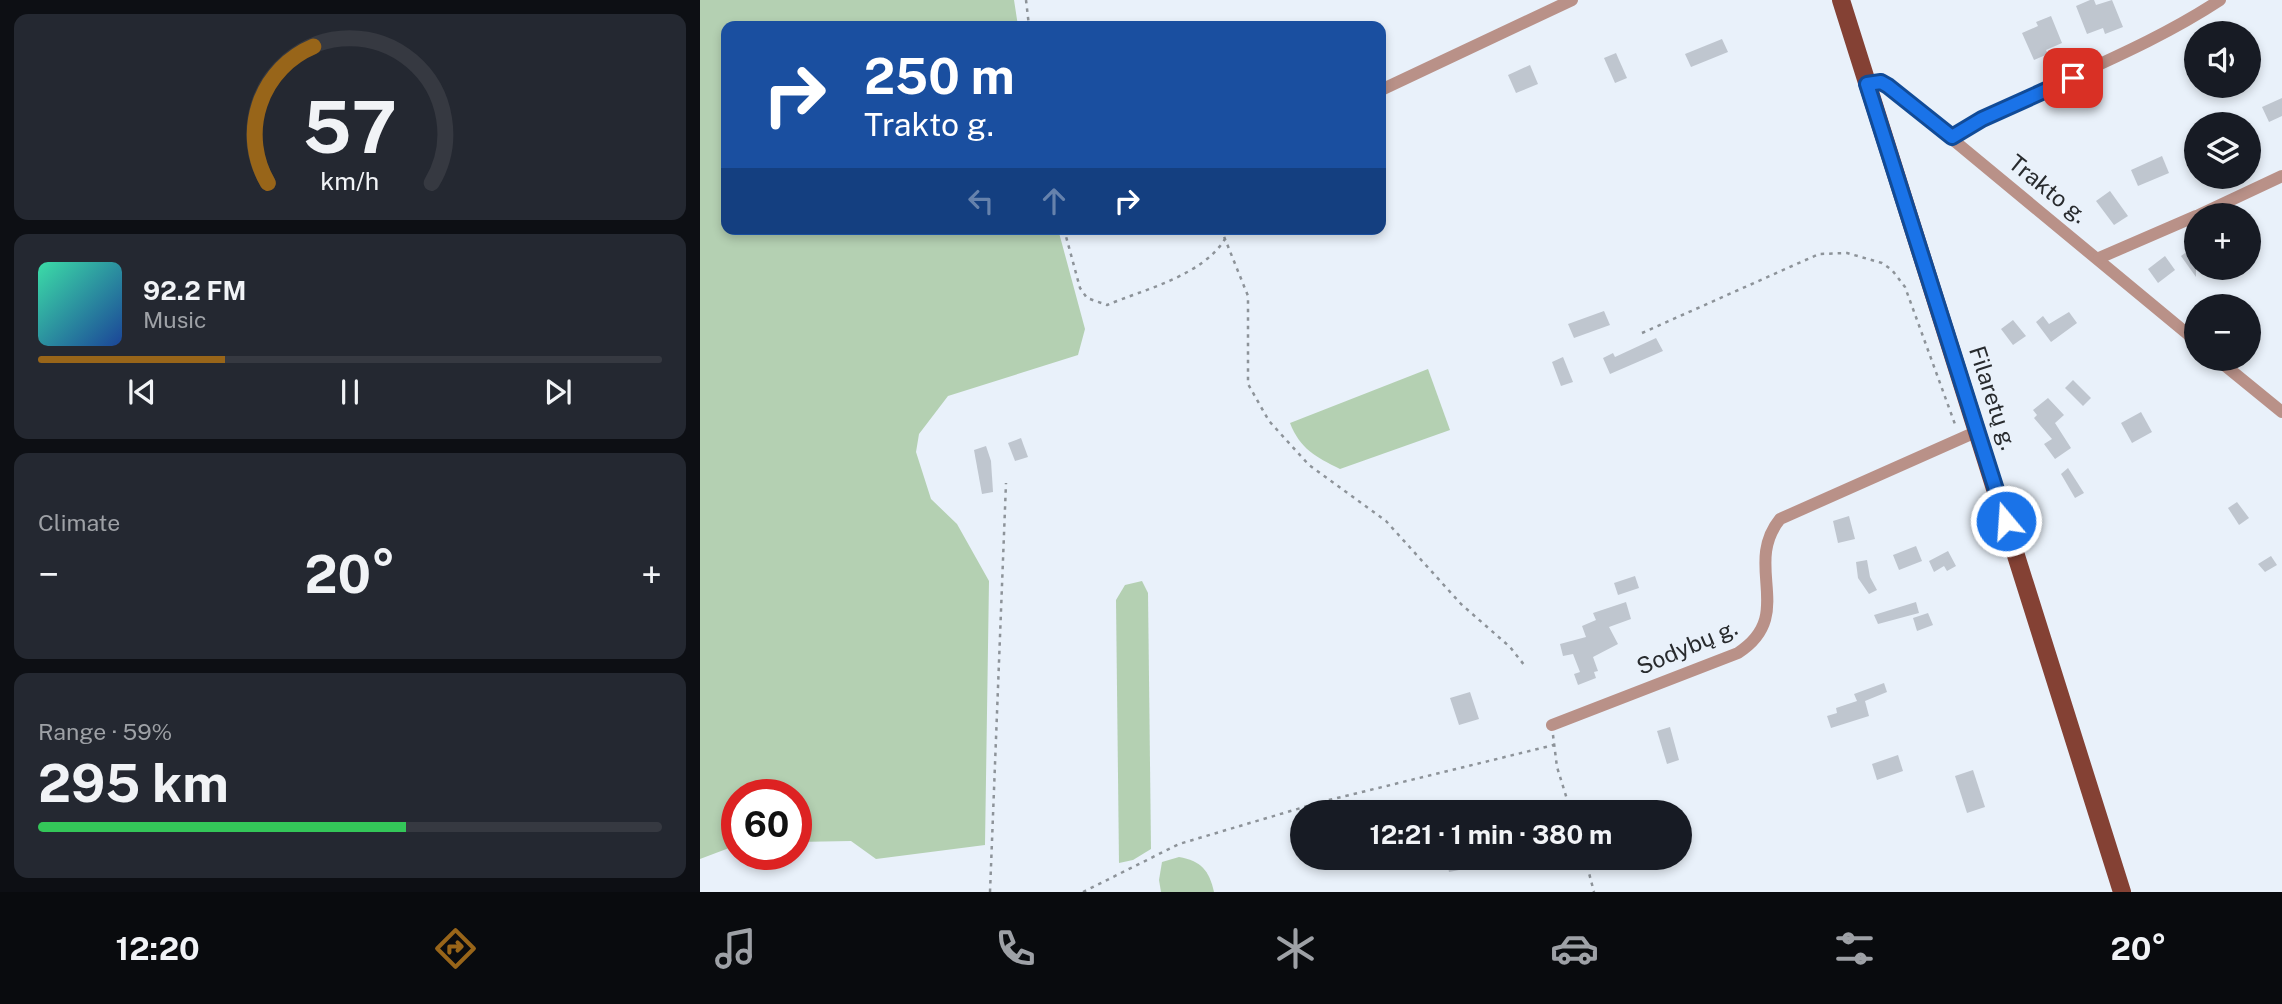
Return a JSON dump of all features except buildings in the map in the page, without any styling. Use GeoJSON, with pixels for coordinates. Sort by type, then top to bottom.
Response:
{"type":"FeatureCollection","features":[{"type":"Feature","properties":{"kind":"main road","name":"Filaretų g."},"geometry":{"type":"LineString","coordinates":[[1841,0],[2122,892]]}},
{"type":"Feature","properties":{"kind":"street"},"geometry":{"type":"LineString","coordinates":[[1386,88],[1572,0]]}},
{"type":"Feature","properties":{"kind":"street"},"geometry":{"type":"LineString","coordinates":[[1952,137],[1982,119],[2139,47],[2220,0]]}},
{"type":"Feature","properties":{"kind":"street","name":"Trakto g."},"geometry":{"type":"LineString","coordinates":[[1867,84],[1881,82],[1888,86],[2184,331]]}},
{"type":"Feature","properties":{"kind":"street"},"geometry":{"type":"LineString","coordinates":[[2225,203],[2282,176]]}},
{"type":"Feature","properties":{"kind":"street"},"geometry":{"type":"LineString","coordinates":[[2099,258],[2184,222]]}},
{"type":"Feature","properties":{"kind":"street"},"geometry":{"type":"LineString","coordinates":[[2232,371],[2282,412]]}},
{"type":"Feature","properties":{"kind":"street","name":"Sodybų g."},"geometry":{"type":"LineString","coordinates":[[1552,725],[1738,653],[1753,643],[1766,624],[1766,543],[1780,519],[1978,431]]}},
{"type":"Feature","properties":{"kind":"path"},"geometry":{"type":"LineString","coordinates":[[1026,0],[1028,21]]}},
{"type":"Feature","properties":{"kind":"path"},"geometry":{"type":"LineString","coordinates":[[1066,235],[1080,288],[1087,298],[1107,305],[1189,270],[1211,256],[1225,239]]}},
{"type":"Feature","properties":{"kind":"path"},"geometry":{"type":"LineString","coordinates":[[1223,235],[1248,296],[1248,384],[1269,421],[1309,465],[1385,521],[1461,604],[1510,647],[1525,666]]}},
{"type":"Feature","properties":{"kind":"path"},"geometry":{"type":"LineString","coordinates":[[1642,333],[1801,259],[1832,253],[1865,257],[1892,270],[1905,287],[1961,440]]}},
{"type":"Feature","properties":{"kind":"path"},"geometry":{"type":"LineString","coordinates":[[990,892],[1006,483]]}},
{"type":"Feature","properties":{"kind":"path"},"geometry":{"type":"LineString","coordinates":[[1552,725],[1554,745],[1568,800]]}},
{"type":"Feature","properties":{"kind":"path"},"geometry":{"type":"LineString","coordinates":[[1083,892],[1180,844],[1321,802],[1554,745]]}},
{"type":"Feature","properties":{"kind":"path"},"geometry":{"type":"LineString","coordinates":[[1588,870],[1594,892]]}},
{"type":"Feature","properties":{"kind":"green space"},"geometry":{"type":"Polygon","coordinates":[[[700,0],[1014,0],[1017,21],[721,21],[721,235],[1060,235],[1085,329],[1078,355],[948,396],[919,434],[916,452],[931,499],[957,524],[989,581],[985,845],[876,859],[851,841],[812,842],[812,779],[721,779],[721,851],[700,859],[700,0]]]}},
{"type":"Feature","properties":{"kind":"green space"},"geometry":{"type":"Polygon","coordinates":[[[1428,369],[1450,430],[1340,469],[1304,446],[1290,423],[1428,369]]]}},
{"type":"Feature","properties":{"kind":"green space"},"geometry":{"type":"Polygon","coordinates":[[[1142,581],[1148,593],[1151,849],[1133,860],[1119,863],[1116,600],[1125,585],[1142,581]]]}},
{"type":"Feature","properties":{"kind":"green space"},"geometry":{"type":"Polygon","coordinates":[[[1179,857],[1193,861],[1207,872],[1214,892],[1161,892],[1159,880],[1162,862],[1179,857]]]}},
{"type":"Feature","properties":{"kind":"route"},"geometry":{"type":"LineString","coordinates":[[2006,521],[1867,84],[1881,82],[1888,86],[1952,137],[1982,119],[2073,78]]}}]}
